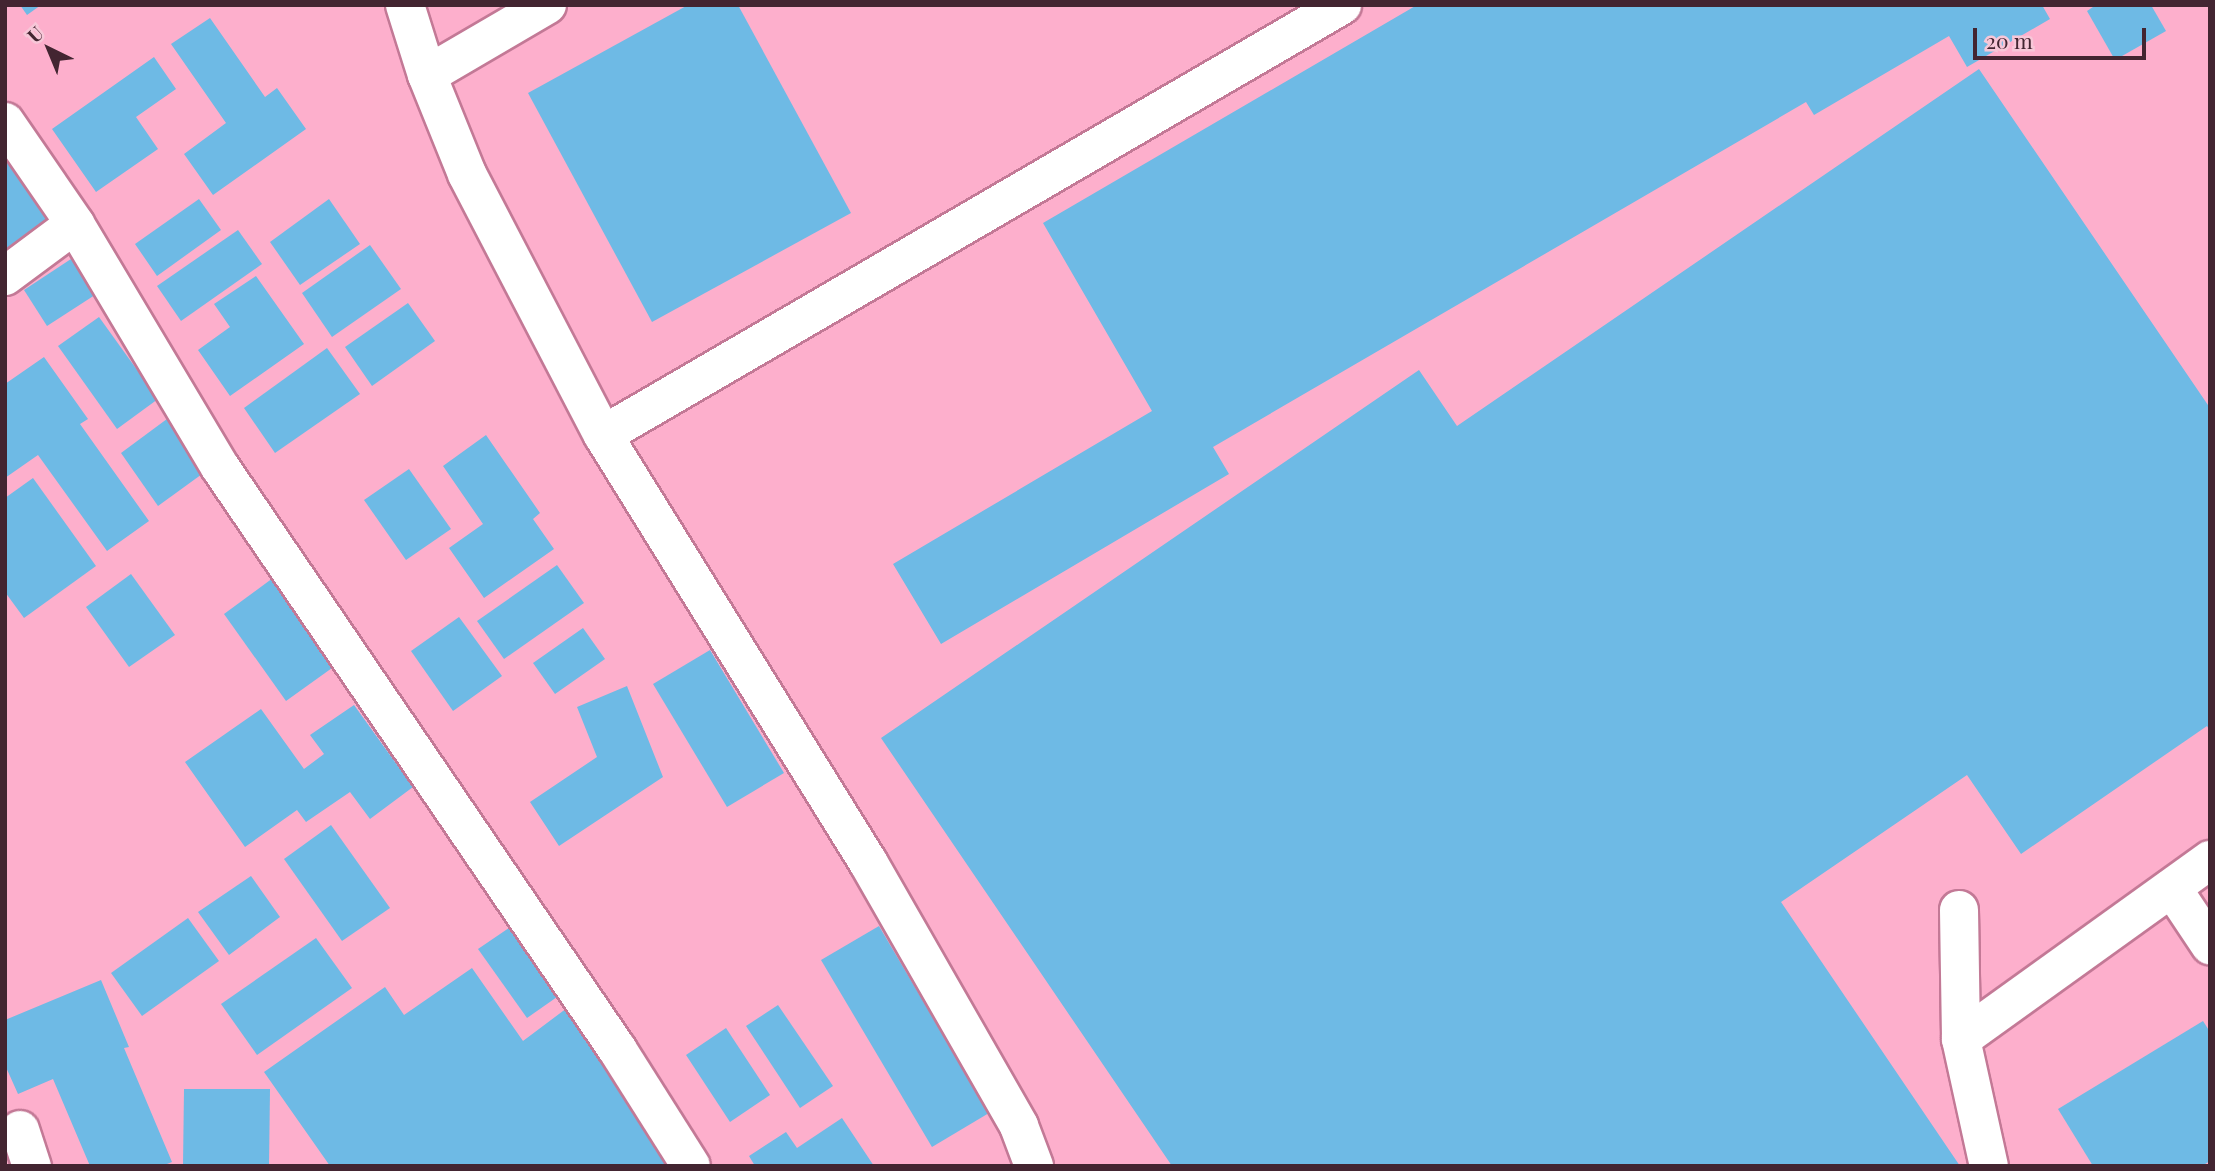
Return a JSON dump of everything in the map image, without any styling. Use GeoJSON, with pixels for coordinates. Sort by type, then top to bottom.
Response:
{"type":"FeatureCollection","features":[{"type":"Feature","properties":{"kind":"street"},"geometry":{"type":"LineString","coordinates":[[405,5],[427,75],[467,174],[603,435],[868,862],[1019,1125],[1034,1166]]}},
{"type":"Feature","properties":{"kind":"street"},"geometry":{"type":"LineString","coordinates":[[427,75],[547,5]]}},
{"type":"Feature","properties":{"kind":"street"},"geometry":{"type":"LineString","coordinates":[[603,435],[1342,5]]}},
{"type":"Feature","properties":{"kind":"street"},"geometry":{"type":"LineString","coordinates":[[5,122],[75,224],[220,467],[617,1049],[691,1166]]}},
{"type":"Feature","properties":{"kind":"street"},"geometry":{"type":"LineString","coordinates":[[5,276],[75,224]]}},
{"type":"Feature","properties":{"kind":"street"},"geometry":{"type":"LineString","coordinates":[[1961,1039],[2210,860]]}},
{"type":"Feature","properties":{"kind":"street"},"geometry":{"type":"LineString","coordinates":[[2172,888],[2210,945]]}},
{"type":"Feature","properties":{"kind":"street"},"geometry":{"type":"LineString","coordinates":[[1959,910],[1961,1039],[1989,1166]]}},
{"type":"Feature","properties":{"kind":"building"},"geometry":{"type":"Polygon","coordinates":[[[20,5],[41,5],[27,15],[20,5]]]}},
{"type":"Feature","properties":{"kind":"building"},"geometry":{"type":"Polygon","coordinates":[[[688,5],[738,5],[851,213],[652,322],[528,93],[688,5]]]}},
{"type":"Feature","properties":{"kind":"building"},"geometry":{"type":"Polygon","coordinates":[[[1417,5],[2042,5],[2050,19],[1967,67],[1949,36],[1814,115],[1806,102],[1213,447],[1229,474],[941,644],[893,564],[1152,411],[1043,223],[1417,5]]]}},
{"type":"Feature","properties":{"kind":"building"},"geometry":{"type":"Polygon","coordinates":[[[2096,5],[2151,5],[2166,31],[2115,60],[2087,11],[2096,5]]]}},
{"type":"Feature","properties":{"kind":"building"},"geometry":{"type":"Polygon","coordinates":[[[210,18],[265,97],[277,88],[306,129],[213,195],[184,154],[226,123],[171,44],[210,18]]]}},
{"type":"Feature","properties":{"kind":"building"},"geometry":{"type":"Polygon","coordinates":[[[154,57],[176,89],[136,117],[158,149],[96,192],[52,129],[154,57]]]}},
{"type":"Feature","properties":{"kind":"building"},"geometry":{"type":"Polygon","coordinates":[[[1979,69],[2210,408],[2210,731],[2207,726],[2021,854],[1967,775],[1781,902],[1960,1166],[1172,1166],[881,738],[1419,370],[1457,426],[1979,69]]]}},
{"type":"Feature","properties":{"kind":"building"},"geometry":{"type":"Polygon","coordinates":[[[5,152],[54,229],[5,259],[5,152]]]}},
{"type":"Feature","properties":{"kind":"building"},"geometry":{"type":"Polygon","coordinates":[[[199,199],[221,230],[157,276],[135,244],[199,199]]]}},
{"type":"Feature","properties":{"kind":"building"},"geometry":{"type":"Polygon","coordinates":[[[329,199],[360,244],[300,285],[270,242],[329,199]]]}},
{"type":"Feature","properties":{"kind":"building"},"geometry":{"type":"Polygon","coordinates":[[[238,230],[262,264],[181,321],[157,286],[238,230]]]}},
{"type":"Feature","properties":{"kind":"building"},"geometry":{"type":"Polygon","coordinates":[[[370,245],[401,289],[332,337],[302,293],[370,245]]]}},
{"type":"Feature","properties":{"kind":"building"},"geometry":{"type":"Polygon","coordinates":[[[74,257],[98,293],[47,326],[24,290],[74,257]]]}},
{"type":"Feature","properties":{"kind":"building"},"geometry":{"type":"Polygon","coordinates":[[[256,276],[304,344],[230,396],[198,350],[230,327],[214,304],[256,276]]]}},
{"type":"Feature","properties":{"kind":"building"},"geometry":{"type":"Polygon","coordinates":[[[408,303],[435,341],[372,386],[345,347],[408,303]]]}},
{"type":"Feature","properties":{"kind":"building"},"geometry":{"type":"Polygon","coordinates":[[[99,317],[158,399],[117,429],[58,346],[99,317]]]}},
{"type":"Feature","properties":{"kind":"building"},"geometry":{"type":"Polygon","coordinates":[[[327,348],[360,394],[275,453],[244,408],[327,348]]]}},
{"type":"Feature","properties":{"kind":"building"},"geometry":{"type":"Polygon","coordinates":[[[44,357],[88,419],[80,424],[149,521],[107,551],[38,455],[5,478],[5,384],[44,357]]]}},
{"type":"Feature","properties":{"kind":"building"},"geometry":{"type":"Polygon","coordinates":[[[171,416],[209,469],[158,506],[121,453],[171,416]]]}},
{"type":"Feature","properties":{"kind":"building"},"geometry":{"type":"Polygon","coordinates":[[[486,435],[540,513],[533,519],[554,549],[484,598],[449,548],[483,524],[443,466],[486,435]]]}},
{"type":"Feature","properties":{"kind":"building"},"geometry":{"type":"Polygon","coordinates":[[[409,469],[451,529],[406,560],[364,500],[409,469]]]}},
{"type":"Feature","properties":{"kind":"building"},"geometry":{"type":"Polygon","coordinates":[[[33,478],[96,566],[24,618],[5,592],[5,498],[33,478]]]}},
{"type":"Feature","properties":{"kind":"building"},"geometry":{"type":"Polygon","coordinates":[[[557,565],[584,603],[504,659],[477,621],[557,565]]]}},
{"type":"Feature","properties":{"kind":"building"},"geometry":{"type":"Polygon","coordinates":[[[131,574],[175,635],[129,667],[86,607],[131,574]]]}},
{"type":"Feature","properties":{"kind":"building"},"geometry":{"type":"Polygon","coordinates":[[[277,575],[339,663],[286,701],[224,614],[277,575]]]}},
{"type":"Feature","properties":{"kind":"building"},"geometry":{"type":"Polygon","coordinates":[[[459,617],[502,676],[453,711],[411,651],[459,617]]]}},
{"type":"Feature","properties":{"kind":"building"},"geometry":{"type":"Polygon","coordinates":[[[583,628],[605,659],[555,694],[533,663],[583,628]]]}},
{"type":"Feature","properties":{"kind":"building"},"geometry":{"type":"Polygon","coordinates":[[[710,650],[784,773],[727,807],[653,684],[710,650]]]}},
{"type":"Feature","properties":{"kind":"building"},"geometry":{"type":"Polygon","coordinates":[[[627,686],[663,777],[559,846],[530,802],[597,757],[577,707],[627,686]]]}},
{"type":"Feature","properties":{"kind":"building"},"geometry":{"type":"Polygon","coordinates":[[[354,705],[413,787],[370,819],[350,792],[306,822],[297,810],[245,847],[185,762],[261,709],[304,769],[324,754],[310,735],[354,705]]]}},
{"type":"Feature","properties":{"kind":"building"},"geometry":{"type":"Polygon","coordinates":[[[331,825],[390,908],[342,941],[284,859],[331,825]]]}},
{"type":"Feature","properties":{"kind":"building"},"geometry":{"type":"Polygon","coordinates":[[[251,876],[280,917],[229,955],[198,912],[251,876]]]}},
{"type":"Feature","properties":{"kind":"building"},"geometry":{"type":"Polygon","coordinates":[[[188,918],[219,961],[142,1016],[111,973],[188,918]]]}},
{"type":"Feature","properties":{"kind":"building"},"geometry":{"type":"Polygon","coordinates":[[[519,921],[567,990],[527,1018],[478,949],[519,921]]]}},
{"type":"Feature","properties":{"kind":"building"},"geometry":{"type":"Polygon","coordinates":[[[879,926],[989,1113],[932,1147],[821,960],[879,926]]]}},
{"type":"Feature","properties":{"kind":"building"},"geometry":{"type":"Polygon","coordinates":[[[316,938],[352,988],[257,1055],[221,1004],[316,938]]]}},
{"type":"Feature","properties":{"kind":"building"},"geometry":{"type":"Polygon","coordinates":[[[472,968],[523,1041],[567,1008],[677,1166],[330,1166],[264,1072],[385,987],[404,1015],[472,968]]]}},
{"type":"Feature","properties":{"kind":"building"},"geometry":{"type":"Polygon","coordinates":[[[101,980],[129,1047],[124,1048],[172,1162],[162,1166],[90,1166],[53,1079],[18,1094],[5,1065],[5,1020],[101,980]]]}},
{"type":"Feature","properties":{"kind":"building"},"geometry":{"type":"Polygon","coordinates":[[[778,1005],[833,1086],[800,1108],[746,1026],[778,1005]]]}},
{"type":"Feature","properties":{"kind":"building"},"geometry":{"type":"Polygon","coordinates":[[[2203,1021],[2210,1032],[2210,1161],[2202,1166],[2093,1166],[2058,1109],[2203,1021]]]}},
{"type":"Feature","properties":{"kind":"building"},"geometry":{"type":"Polygon","coordinates":[[[726,1028],[770,1095],[730,1122],[686,1055],[726,1028]]]}},
{"type":"Feature","properties":{"kind":"building"},"geometry":{"type":"Polygon","coordinates":[[[184,1089],[270,1089],[269,1166],[183,1166],[184,1089]]]}},
{"type":"Feature","properties":{"kind":"building"},"geometry":{"type":"Polygon","coordinates":[[[842,1118],[874,1166],[755,1166],[749,1156],[786,1132],[797,1148],[842,1118]]]}}]}
